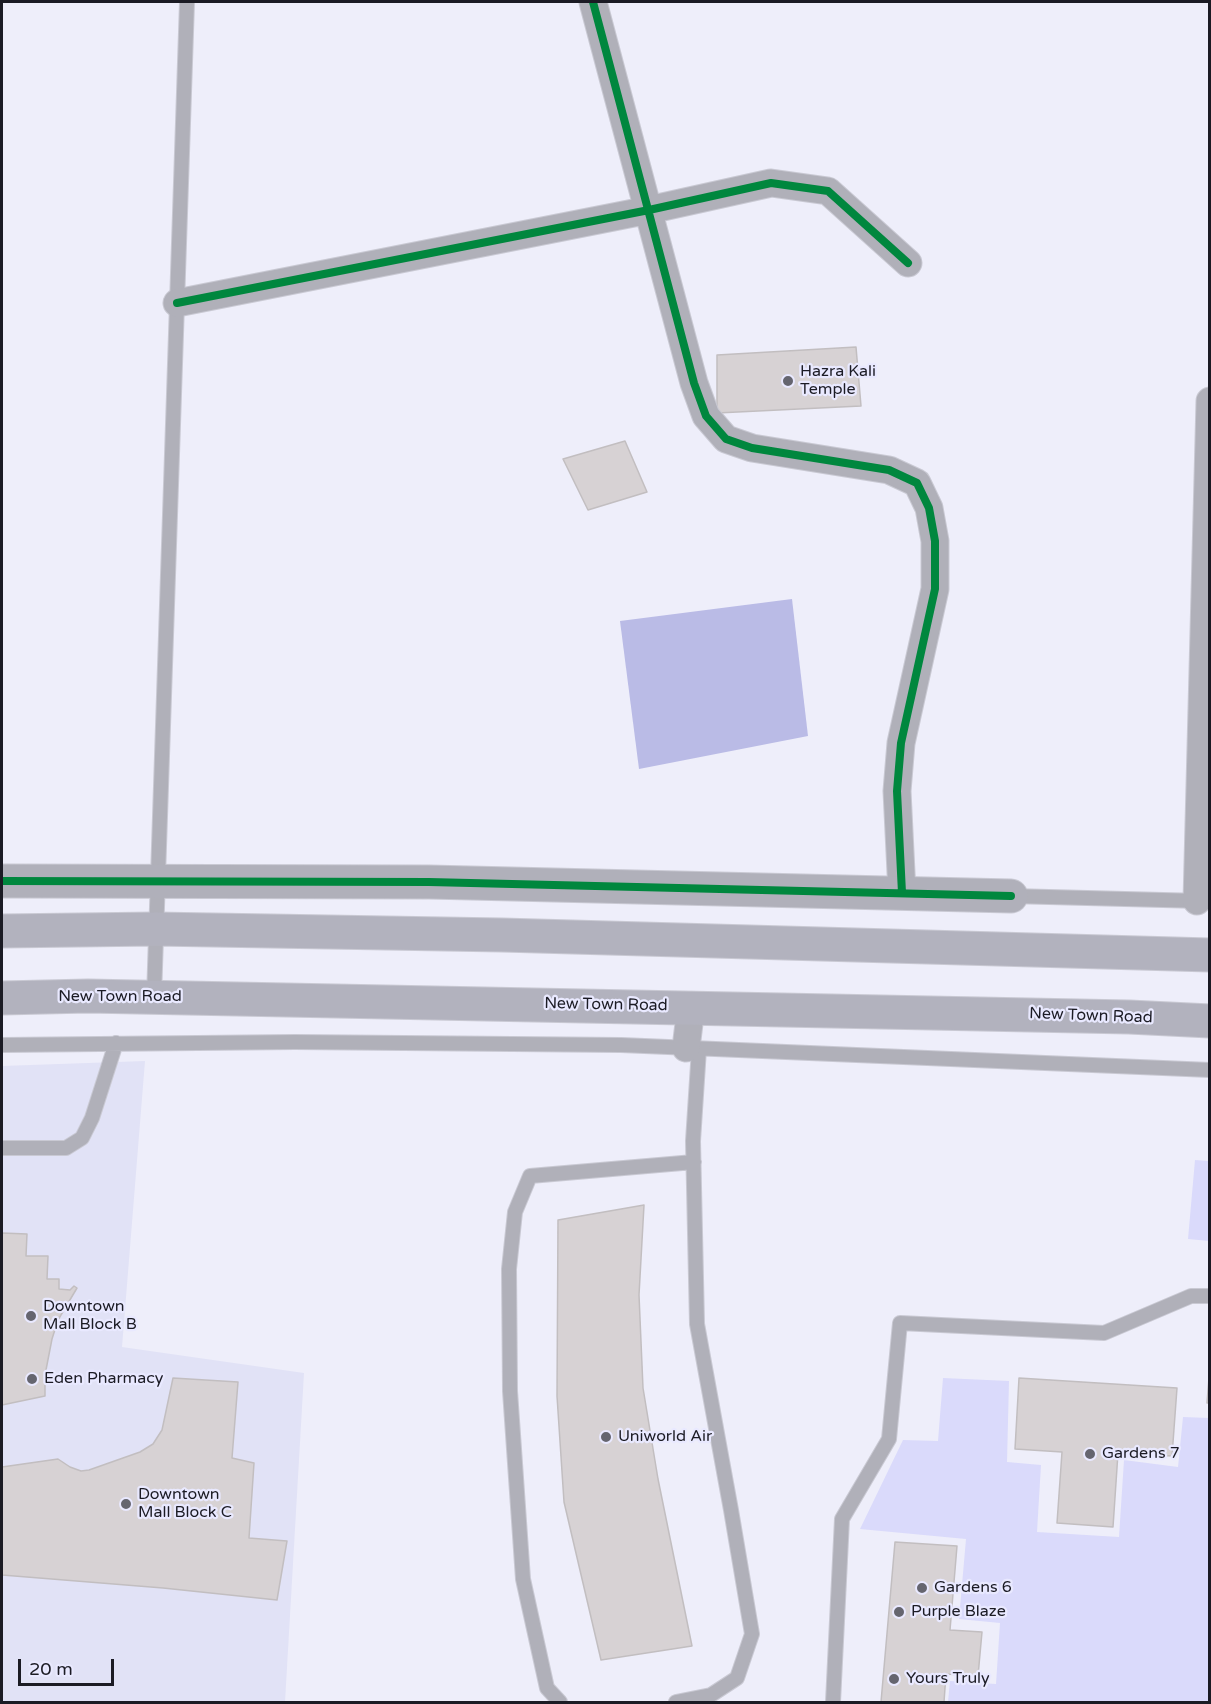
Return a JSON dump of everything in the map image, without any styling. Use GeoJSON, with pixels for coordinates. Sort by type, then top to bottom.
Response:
{"type":"FeatureCollection","features":[{"type":"Feature","properties":{"kind":"main road"},"geometry":{"type":"LineString","coordinates":[[2,931],[155,930],[502,935],[1209,955]]}},
{"type":"Feature","properties":{"kind":"main road","name":"New Town Road"},"geometry":{"type":"LineString","coordinates":[[2,998],[88,996],[691,1007],[1129,1017],[1209,1021]]}},
{"type":"Feature","properties":{"kind":"street"},"geometry":{"type":"LineString","coordinates":[[593,2],[694,383],[706,416],[726,439],[752,448],[889,470],[917,483],[929,508],[935,541],[935,589],[901,743],[897,791],[902,893]]}},
{"type":"Feature","properties":{"kind":"street"},"geometry":{"type":"LineString","coordinates":[[177,303],[649,210],[771,183],[828,191],[908,263]]}},
{"type":"Feature","properties":{"kind":"street"},"geometry":{"type":"LineString","coordinates":[[1203,901],[1209,401]]}},
{"type":"Feature","properties":{"kind":"street"},"geometry":{"type":"LineString","coordinates":[[2,881],[429,882],[1011,896]]}},
{"type":"Feature","properties":{"kind":"street"},"geometry":{"type":"LineString","coordinates":[[691,1007],[693,1048]]}},
{"type":"Feature","properties":{"kind":"lane"},"geometry":{"type":"LineString","coordinates":[[154,997],[156,882],[187,2]]}},
{"type":"Feature","properties":{"kind":"lane"},"geometry":{"type":"LineString","coordinates":[[1011,896],[1203,901]]}},
{"type":"Feature","properties":{"kind":"lane"},"geometry":{"type":"LineString","coordinates":[[2,1045],[295,1042],[621,1045],[1209,1070]]}},
{"type":"Feature","properties":{"kind":"lane"},"geometry":{"type":"LineString","coordinates":[[2,1148],[66,1148],[82,1138],[92,1118],[116,1044]]}},
{"type":"Feature","properties":{"kind":"lane"},"geometry":{"type":"LineString","coordinates":[[676,1702],[711,1695],[737,1678],[752,1634],[697,1324],[693,1048]]}},
{"type":"Feature","properties":{"kind":"lane"},"geometry":{"type":"LineString","coordinates":[[560,1702],[547,1688],[523,1579],[510,1391],[509,1269],[515,1212],[530,1176],[694,1162]]}},
{"type":"Feature","properties":{"kind":"lane"},"geometry":{"type":"LineString","coordinates":[[833,1702],[843,1519],[889,1439],[900,1323],[1104,1333],[1191,1296],[1209,1296]]}},
{"type":"Feature","properties":{"kind":"shaded area"},"geometry":{"type":"Polygon","coordinates":[[[792,599],[808,736],[639,769],[620,621],[792,599]]]}},
{"type":"Feature","properties":{"kind":"shaded area"},"geometry":{"type":"Polygon","coordinates":[[[145,1061],[122,1347],[304,1373],[285,1702],[2,1702],[2,1066],[145,1061]]]}},
{"type":"Feature","properties":{"kind":"shaded area"},"geometry":{"type":"Polygon","coordinates":[[[1195,1160],[1209,1161],[1209,1241],[1188,1239],[1195,1160]]]}},
{"type":"Feature","properties":{"kind":"shaded area"},"geometry":{"type":"Polygon","coordinates":[[[943,1378],[1009,1381],[1007,1462],[1041,1465],[1037,1532],[1119,1537],[1124,1460],[1178,1467],[1183,1417],[1209,1418],[1209,1702],[948,1702],[950,1681],[996,1684],[1000,1623],[959,1619],[966,1539],[860,1529],[903,1440],[938,1441],[943,1378]]]}},
{"type":"Feature","properties":{"kind":"building","name":"Hazra Kali Temple"},"geometry":{"type":"Polygon","coordinates":[[[856,347],[861,406],[717,413],[717,355],[856,347]]]}},
{"type":"Feature","properties":{"kind":"building"},"geometry":{"type":"Polygon","coordinates":[[[625,441],[647,492],[588,510],[563,459],[625,441]]]}},
{"type":"Feature","properties":{"kind":"building","name":"Uniworld Air"},"geometry":{"type":"Polygon","coordinates":[[[644,1205],[639,1295],[643,1388],[658,1479],[692,1646],[601,1660],[564,1502],[557,1396],[558,1220],[644,1205]]]}},
{"type":"Feature","properties":{"kind":"building","name":"Downtown Mall Block B"},"geometry":{"type":"Polygon","coordinates":[[[2,1233],[27,1234],[26,1256],[48,1256],[47,1279],[59,1279],[59,1289],[70,1290],[74,1286],[77,1288],[58,1320],[52,1339],[45,1375],[45,1396],[2,1405],[2,1233]]]}},
{"type":"Feature","properties":{"kind":"building"},"geometry":{"type":"Polygon","coordinates":[[[1210,1365],[1210,1403],[1207,1403],[1210,1365]]]}},
{"type":"Feature","properties":{"kind":"building","name":"Downtown Mall Block C"},"geometry":{"type":"Polygon","coordinates":[[[173,1378],[238,1382],[232,1458],[254,1463],[249,1538],[287,1541],[277,1600],[2,1575],[2,1467],[58,1459],[81,1471],[140,1452],[153,1444],[162,1430],[173,1378]]]}},
{"type":"Feature","properties":{"kind":"building","name":"Gardens 7"},"geometry":{"type":"Polygon","coordinates":[[[1019,1378],[1177,1388],[1172,1456],[1118,1453],[1113,1527],[1057,1523],[1062,1452],[1015,1449],[1019,1378]]]}},
{"type":"Feature","properties":{"kind":"building","name":"Gardens 6"},"geometry":{"type":"Polygon","coordinates":[[[895,1542],[957,1546],[950,1630],[982,1632],[978,1676],[946,1674],[944,1702],[881,1702],[895,1542]]]}},
{"type":"Feature","properties":{"kind":"cycle path"},"geometry":{"type":"LineString","coordinates":[[593,2],[694,383],[706,416],[726,439],[752,448],[889,470],[917,483],[929,508],[935,541],[935,589],[901,743],[897,791],[902,893]]}},
{"type":"Feature","properties":{"kind":"cycle path"},"geometry":{"type":"LineString","coordinates":[[177,303],[649,210],[771,183],[828,191],[908,263]]}},
{"type":"Feature","properties":{"kind":"cycle path"},"geometry":{"type":"LineString","coordinates":[[2,881],[429,882],[1011,896]]}},
{"type":"Feature","properties":{"kind":"place","name":"Hazra Kali Temple"},"geometry":{"type":"Point","coordinates":[788,381]}},
{"type":"Feature","properties":{"kind":"place","name":"Downtown Mall Block B"},"geometry":{"type":"Point","coordinates":[31,1316]}},
{"type":"Feature","properties":{"kind":"place","name":"Eden Pharmacy"},"geometry":{"type":"Point","coordinates":[32,1379]}},
{"type":"Feature","properties":{"kind":"place","name":"Uniworld Air"},"geometry":{"type":"Point","coordinates":[606,1437]}},
{"type":"Feature","properties":{"kind":"place","name":"Gardens 7"},"geometry":{"type":"Point","coordinates":[1090,1454]}},
{"type":"Feature","properties":{"kind":"place","name":"Downtown Mall Block C"},"geometry":{"type":"Point","coordinates":[126,1504]}},
{"type":"Feature","properties":{"kind":"place","name":"Gardens 6"},"geometry":{"type":"Point","coordinates":[922,1588]}},
{"type":"Feature","properties":{"kind":"place","name":"Purple Blaze"},"geometry":{"type":"Point","coordinates":[899,1612]}},
{"type":"Feature","properties":{"kind":"place","name":"Yours Truly"},"geometry":{"type":"Point","coordinates":[894,1679]}}]}
